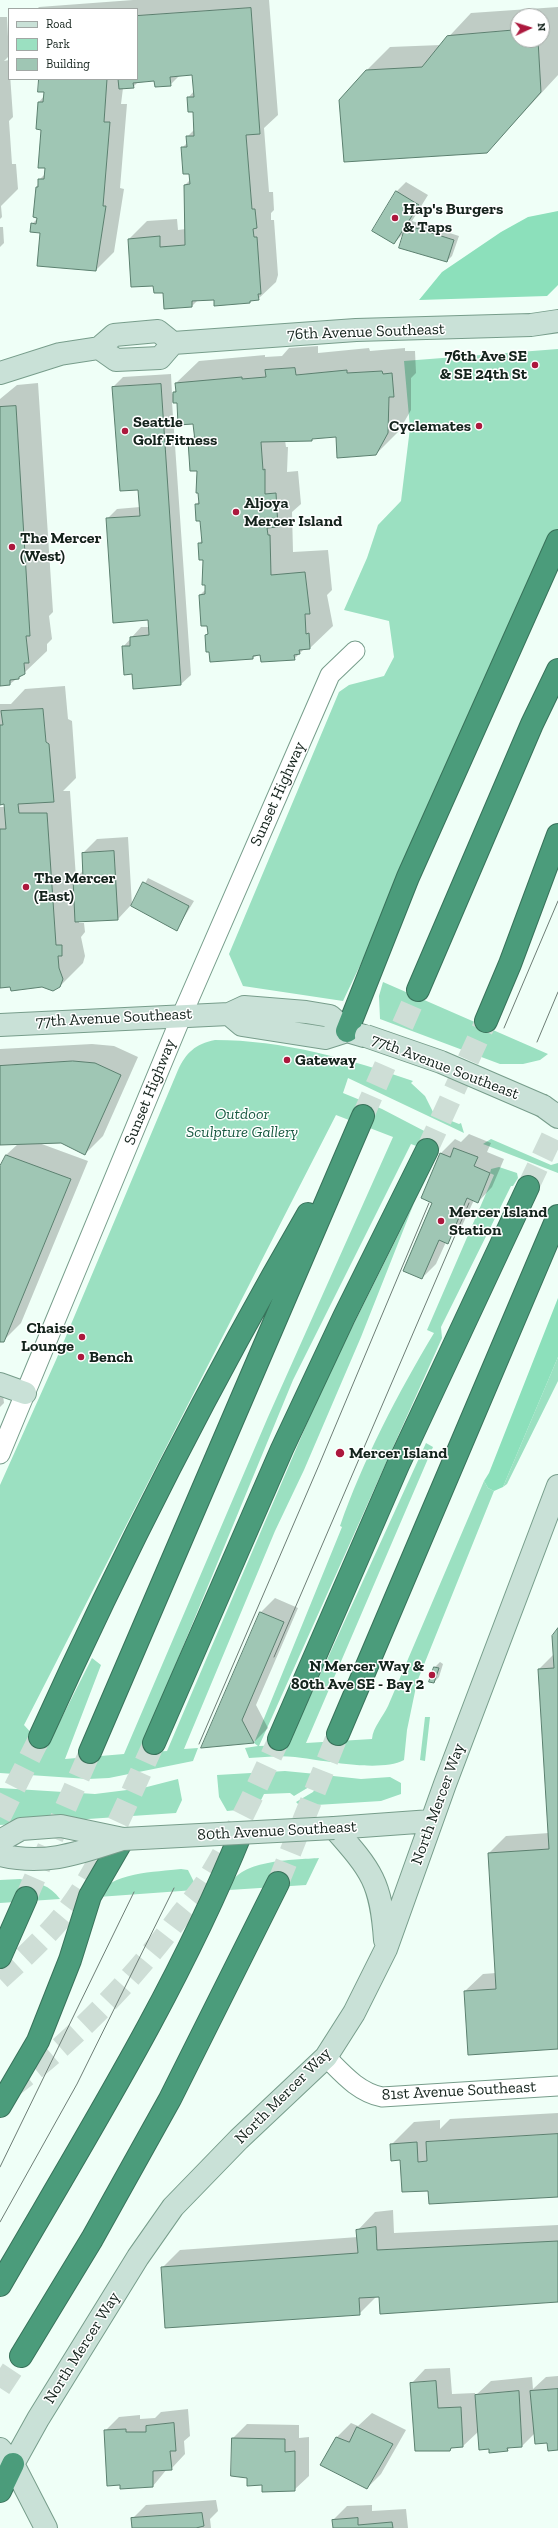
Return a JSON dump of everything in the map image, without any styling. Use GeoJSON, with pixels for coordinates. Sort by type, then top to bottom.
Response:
{"type":"FeatureCollection","features":[{"type":"Feature","properties":{"kind":"highway"},"geometry":{"type":"LineString","coordinates":[[356,1034],[408,878],[558,541]]}},
{"type":"Feature","properties":{"kind":"highway"},"geometry":{"type":"LineString","coordinates":[[418,990],[532,724],[558,670]]}},
{"type":"Feature","properties":{"kind":"highway"},"geometry":{"type":"LineString","coordinates":[[486,1021],[510,964],[558,835]]}},
{"type":"Feature","properties":{"kind":"highway"},"geometry":{"type":"LineString","coordinates":[[40,1737],[86,1636],[244,1325],[360,1122],[90,1752]]}},
{"type":"Feature","properties":{"kind":"highway"},"geometry":{"type":"LineString","coordinates":[[154,1743],[282,1449],[344,1317],[427,1150]]}},
{"type":"Feature","properties":{"kind":"highway"},"geometry":{"type":"LineString","coordinates":[[279,1739],[398,1465],[528,1187]]}},
{"type":"Feature","properties":{"kind":"highway"},"geometry":{"type":"LineString","coordinates":[[338,1734],[558,1216]]}},
{"type":"Feature","properties":{"kind":"highway"},"geometry":{"type":"LineString","coordinates":[[0,2285],[120,2076],[196,1936],[241,1833]]}},
{"type":"Feature","properties":{"kind":"highway"},"geometry":{"type":"LineString","coordinates":[[0,2106],[38,2041],[70,1960],[90,1896],[123,1839]]}},
{"type":"Feature","properties":{"kind":"highway"},"geometry":{"type":"LineString","coordinates":[[21,2356],[92,2239],[170,2099],[278,1883]]}},
{"type":"Feature","properties":{"kind":"highway"},"geometry":{"type":"LineString","coordinates":[[0,1957],[26,1898]]}},
{"type":"Feature","properties":{"kind":"highway"},"geometry":{"type":"LineString","coordinates":[[0,2491],[7,2456]]}},
{"type":"Feature","properties":{"kind":"street","name":"76th Avenue Southeast"},"geometry":{"type":"LineString","coordinates":[[0,373],[60,354],[99,348],[116,360],[160,358],[173,343],[356,330],[531,326],[558,321]]}},
{"type":"Feature","properties":{"kind":"street","name":"Sunset Highway"},"geometry":{"type":"LineString","coordinates":[[0,1454],[182,1014],[330,675],[355,652]]}},
{"type":"Feature","properties":{"kind":"street","name":"77th Avenue Southeast"},"geometry":{"type":"LineString","coordinates":[[0,1025],[182,1014],[229,1014],[242,1025],[325,1038],[356,1034],[442,1062],[553,1109]]}},
{"type":"Feature","properties":{"kind":"street"},"geometry":{"type":"LineString","coordinates":[[0,1384],[25,1393]]}},
{"type":"Feature","properties":{"kind":"street","name":"North Mercer Way"},"geometry":{"type":"LineString","coordinates":[[7,2456],[38,2419],[138,2257],[173,2207],[239,2139],[326,2057],[354,2013],[386,1949],[431,1821],[558,1486]]}},
{"type":"Feature","properties":{"kind":"street","name":"80th Avenue Southeast"},"geometry":{"type":"LineString","coordinates":[[0,1855],[22,1860],[65,1857],[123,1839],[334,1828],[431,1821]]}},
{"type":"Feature","properties":{"kind":"street","name":"80th Avenue Southeast"},"geometry":{"type":"LineString","coordinates":[[0,1841],[21,1829],[61,1826],[123,1839]]}},
{"type":"Feature","properties":{"kind":"street"},"geometry":{"type":"LineString","coordinates":[[334,1828],[356,1852],[377,1885],[383,1907],[386,1949]]}},
{"type":"Feature","properties":{"kind":"street","name":"81st Avenue Southeast"},"geometry":{"type":"LineString","coordinates":[[326,2057],[357,2087],[370,2094],[382,2097],[558,2086]]}},
{"type":"Feature","properties":{"kind":"street"},"geometry":{"type":"LineString","coordinates":[[7,2456],[46,2528]]}},
{"type":"Feature","properties":{"kind":"green space"},"geometry":{"type":"Polygon","coordinates":[[[558,211],[558,285],[547,296],[419,300],[442,272],[501,232],[528,217],[558,211]]]}},
{"type":"Feature","properties":{"kind":"green space"},"geometry":{"type":"Polygon","coordinates":[[[558,349],[558,551],[343,1001],[243,986],[229,954],[339,692],[349,685],[384,676],[394,657],[389,621],[344,610],[367,558],[378,525],[401,501],[410,428],[404,361],[558,349]]]}},
{"type":"Feature","properties":{"kind":"green space"},"geometry":{"type":"Polygon","coordinates":[[[383,982],[548,1054],[540,1060],[523,1064],[500,1064],[380,1019],[379,996],[383,982]]]}},
{"type":"Feature","properties":{"kind":"green space","name":"Outdoor Sculpture Gallery"},"geometry":{"type":"Polygon","coordinates":[[[215,1040],[240,1041],[290,1047],[340,1058],[413,1081],[411,1083],[425,1096],[434,1114],[459,1124],[461,1123],[464,1133],[348,1078],[343,1093],[382,1109],[430,1134],[439,1149],[427,1150],[411,1144],[293,1380],[139,1753],[167,1751],[323,1386],[414,1203],[361,1337],[304,1470],[275,1531],[184,1749],[198,1748],[193,1761],[109,1778],[88,1779],[0,1773],[0,1485],[56,1360],[178,1070],[184,1059],[192,1050],[215,1040]],[[336,1115],[24,1725],[46,1749],[92,1658],[101,1665],[65,1759],[124,1754],[268,1417],[393,1137],[336,1115]]]}},
{"type":"Feature","properties":{"kind":"green space"},"geometry":{"type":"Polygon","coordinates":[[[491,1139],[551,1165],[558,1163],[558,1173],[483,1144],[491,1139]]]}},
{"type":"Feature","properties":{"kind":"green space"},"geometry":{"type":"Polygon","coordinates":[[[499,1167],[517,1173],[518,1178],[513,1186],[511,1186],[441,1327],[442,1338],[259,1746],[288,1745],[426,1443],[433,1447],[306,1743],[372,1739],[376,1726],[388,1706],[484,1481],[488,1488],[494,1491],[417,1682],[407,1730],[404,1760],[393,1764],[366,1766],[289,1756],[249,1758],[245,1748],[258,1746],[254,1743],[342,1527],[340,1526],[359,1476],[407,1379],[434,1333],[427,1330],[494,1175],[490,1173],[491,1169],[499,1167]]]}},
{"type":"Feature","properties":{"kind":"green space"},"geometry":{"type":"Polygon","coordinates":[[[558,1298],[558,1357],[503,1487],[494,1491],[488,1488],[484,1481],[489,1473],[558,1298]]]}},
{"type":"Feature","properties":{"kind":"green space"},"geometry":{"type":"Polygon","coordinates":[[[558,1357],[558,1381],[507,1484],[503,1487],[558,1357]]]}},
{"type":"Feature","properties":{"kind":"green space"},"geometry":{"type":"Polygon","coordinates":[[[425,1717],[430,1717],[425,1761],[420,1760],[425,1717]]]}},
{"type":"Feature","properties":{"kind":"green space"},"geometry":{"type":"Polygon","coordinates":[[[285,1771],[316,1774],[309,1787],[294,1796],[290,1793],[264,1794],[257,1808],[227,1811],[219,1797],[217,1775],[285,1771]]]}},
{"type":"Feature","properties":{"kind":"green space"},"geometry":{"type":"Polygon","coordinates":[[[324,1775],[361,1779],[390,1777],[401,1783],[401,1794],[381,1801],[300,1806],[296,1802],[313,1792],[324,1775]]]}},
{"type":"Feature","properties":{"kind":"green space"},"geometry":{"type":"Polygon","coordinates":[[[178,1779],[182,1800],[176,1813],[0,1825],[0,1788],[95,1794],[143,1788],[178,1779]]]}},
{"type":"Feature","properties":{"kind":"green space"},"geometry":{"type":"Polygon","coordinates":[[[319,1858],[306,1885],[229,1890],[233,1880],[242,1872],[253,1867],[281,1861],[319,1858]]]}},
{"type":"Feature","properties":{"kind":"green space"},"geometry":{"type":"Polygon","coordinates":[[[181,1869],[188,1870],[195,1884],[195,1890],[98,1897],[103,1889],[112,1882],[122,1878],[181,1869]]]}},
{"type":"Feature","properties":{"kind":"green space"},"geometry":{"type":"Polygon","coordinates":[[[20,1879],[32,1881],[47,1887],[60,1899],[0,1903],[0,1880],[20,1879]]]}},
{"type":"Feature","properties":{"kind":"building"},"geometry":{"type":"Polygon","coordinates":[[[251,8],[260,134],[246,135],[252,209],[255,209],[257,228],[253,229],[254,237],[257,237],[261,294],[258,294],[259,300],[250,301],[250,303],[214,306],[214,300],[192,301],[192,307],[164,309],[163,293],[154,293],[153,286],[131,287],[128,239],[160,236],[160,247],[185,245],[184,185],[190,184],[189,174],[183,174],[181,147],[187,147],[186,136],[194,136],[193,112],[188,112],[187,97],[194,97],[192,75],[170,77],[171,86],[155,87],[154,81],[133,83],[134,88],[119,89],[118,80],[138,80],[138,16],[251,8]]]}},
{"type":"Feature","properties":{"kind":"building"},"geometry":{"type":"Polygon","coordinates":[[[510,31],[510,48],[538,48],[541,92],[487,153],[344,162],[339,100],[366,70],[422,67],[447,36],[510,31]]]}},
{"type":"Feature","properties":{"kind":"building"},"geometry":{"type":"Polygon","coordinates":[[[39,80],[107,80],[104,122],[110,122],[103,206],[106,206],[96,271],[37,266],[40,233],[30,232],[31,223],[36,224],[37,218],[33,217],[36,187],[38,187],[38,179],[44,179],[45,168],[38,168],[41,130],[36,129],[38,102],[43,102],[44,92],[38,92],[39,80]]]}},
{"type":"Feature","properties":{"kind":"building","name":"Hap's Burgers & Taps"},"geometry":{"type":"Polygon","coordinates":[[[396,191],[419,205],[394,244],[372,231],[396,191]]]}},
{"type":"Feature","properties":{"kind":"building"},"geometry":{"type":"Polygon","coordinates":[[[406,225],[454,240],[447,262],[399,248],[406,225]]]}},
{"type":"Feature","properties":{"kind":"building","name":"Aljoya Mercer Island"},"geometry":{"type":"Polygon","coordinates":[[[295,368],[296,375],[347,370],[347,373],[382,371],[383,374],[392,373],[394,397],[389,397],[388,433],[376,455],[337,458],[336,437],[312,439],[312,441],[261,442],[263,470],[265,469],[265,494],[276,493],[278,527],[267,528],[268,535],[270,535],[271,575],[305,572],[310,614],[305,614],[306,634],[309,633],[310,649],[299,650],[300,654],[294,655],[295,660],[261,662],[260,655],[253,656],[253,659],[210,662],[209,652],[206,652],[205,635],[208,634],[207,626],[201,626],[199,595],[205,594],[205,585],[202,585],[203,560],[199,560],[198,543],[202,543],[200,521],[196,521],[195,504],[199,504],[198,493],[196,493],[197,471],[190,471],[188,441],[195,441],[193,424],[178,425],[177,403],[173,403],[173,392],[176,392],[175,383],[242,377],[242,379],[266,377],[265,370],[295,368]]]}},
{"type":"Feature","properties":{"kind":"building"},"geometry":{"type":"Polygon","coordinates":[[[161,384],[181,685],[133,689],[132,674],[124,675],[122,646],[130,646],[130,637],[149,635],[148,620],[113,623],[106,518],[140,516],[138,490],[120,491],[112,387],[161,384]]]}},
{"type":"Feature","properties":{"kind":"building","name":"The Mercer (West)"},"geometry":{"type":"Polygon","coordinates":[[[16,406],[30,636],[26,636],[29,663],[24,663],[25,674],[19,677],[19,679],[10,680],[10,685],[0,686],[0,407],[16,406]]]}},
{"type":"Feature","properties":{"kind":"building","name":"The Mercer (East)"},"geometry":{"type":"Polygon","coordinates":[[[43,709],[46,742],[49,744],[54,802],[18,804],[19,813],[47,813],[56,945],[62,945],[62,956],[58,956],[59,968],[63,979],[60,987],[53,991],[42,987],[11,991],[10,987],[0,988],[0,829],[6,829],[4,804],[0,805],[0,725],[3,725],[1,711],[43,709]]]}},
{"type":"Feature","properties":{"kind":"building"},"geometry":{"type":"Polygon","coordinates":[[[114,851],[118,920],[75,922],[73,879],[83,878],[82,853],[114,851]]]}},
{"type":"Feature","properties":{"kind":"building"},"geometry":{"type":"Polygon","coordinates":[[[143,882],[189,906],[177,931],[131,906],[143,882]]]}},
{"type":"Feature","properties":{"kind":"building"},"geometry":{"type":"Polygon","coordinates":[[[73,1061],[95,1063],[121,1075],[85,1155],[61,1143],[0,1145],[0,1066],[73,1061]]]}},
{"type":"Feature","properties":{"kind":"building","name":"Mercer Island Station"},"geometry":{"type":"Polygon","coordinates":[[[454,1148],[478,1157],[474,1166],[490,1173],[478,1203],[467,1198],[448,1244],[439,1240],[422,1279],[403,1271],[432,1203],[421,1198],[440,1153],[450,1157],[454,1148]]]}},
{"type":"Feature","properties":{"kind":"building"},"geometry":{"type":"Polygon","coordinates":[[[6,1155],[71,1179],[4,1342],[0,1342],[0,1166],[6,1155]]]}},
{"type":"Feature","properties":{"kind":"building"},"geometry":{"type":"Polygon","coordinates":[[[260,1612],[284,1622],[242,1720],[254,1743],[201,1748],[260,1612]]]}},
{"type":"Feature","properties":{"kind":"building"},"geometry":{"type":"Polygon","coordinates":[[[558,1628],[558,2049],[468,2055],[464,1991],[496,1989],[488,1853],[549,1849],[538,1669],[554,1668],[552,1636],[558,1628]]]}},
{"type":"Feature","properties":{"kind":"building"},"geometry":{"type":"Polygon","coordinates":[[[434,1667],[439,1668],[434,1683],[429,1682],[434,1667]]]}},
{"type":"Feature","properties":{"kind":"building"},"geometry":{"type":"Polygon","coordinates":[[[558,2134],[558,2197],[429,2204],[428,2191],[402,2192],[400,2160],[391,2161],[390,2144],[417,2142],[418,2162],[427,2161],[426,2142],[558,2134]]]}},
{"type":"Feature","properties":{"kind":"building"},"geometry":{"type":"Polygon","coordinates":[[[376,2227],[377,2250],[558,2241],[558,2302],[380,2314],[379,2297],[359,2298],[360,2315],[165,2328],[161,2267],[358,2253],[356,2230],[376,2227]]]}},
{"type":"Feature","properties":{"kind":"building"},"geometry":{"type":"Polygon","coordinates":[[[436,2381],[438,2408],[461,2407],[463,2447],[451,2448],[450,2451],[415,2451],[410,2383],[436,2381]]]}},
{"type":"Feature","properties":{"kind":"building"},"geometry":{"type":"Polygon","coordinates":[[[558,2389],[558,2450],[548,2451],[547,2443],[535,2444],[530,2391],[558,2389]]]}},
{"type":"Feature","properties":{"kind":"building"},"geometry":{"type":"Polygon","coordinates":[[[519,2391],[522,2447],[507,2448],[508,2451],[489,2453],[489,2449],[479,2450],[475,2395],[519,2391]]]}},
{"type":"Feature","properties":{"kind":"building"},"geometry":{"type":"Polygon","coordinates":[[[174,2423],[176,2451],[170,2451],[172,2470],[153,2471],[153,2487],[120,2489],[120,2485],[107,2486],[104,2430],[126,2429],[126,2432],[146,2432],[146,2426],[174,2423]]]}},
{"type":"Feature","properties":{"kind":"building"},"geometry":{"type":"Polygon","coordinates":[[[357,2427],[393,2444],[367,2489],[320,2465],[336,2437],[349,2442],[357,2427]]]}},
{"type":"Feature","properties":{"kind":"building"},"geometry":{"type":"Polygon","coordinates":[[[232,2438],[285,2439],[285,2452],[295,2451],[295,2491],[262,2492],[262,2485],[247,2486],[247,2478],[231,2476],[232,2438]]]}},
{"type":"Feature","properties":{"kind":"building"},"geometry":{"type":"Polygon","coordinates":[[[202,2513],[204,2526],[196,2528],[132,2528],[131,2518],[202,2513]]]}},
{"type":"Feature","properties":{"kind":"building"},"geometry":{"type":"Polygon","coordinates":[[[358,2518],[358,2525],[392,2522],[393,2528],[333,2528],[332,2520],[358,2518]]]}},
{"type":"Feature","properties":{"kind":"tunnel"},"geometry":{"type":"LineString","coordinates":[[363,1116],[418,990]]}},
{"type":"Feature","properties":{"kind":"tunnel"},"geometry":{"type":"LineString","coordinates":[[427,1150],[486,1021]]}},
{"type":"Feature","properties":{"kind":"tunnel"},"geometry":{"type":"LineString","coordinates":[[528,1187],[558,1124]]}},
{"type":"Feature","properties":{"kind":"tunnel"},"geometry":{"type":"LineString","coordinates":[[278,1883],[338,1734]]}},
{"type":"Feature","properties":{"kind":"tunnel"},"geometry":{"type":"LineString","coordinates":[[0,1817],[40,1737]]}},
{"type":"Feature","properties":{"kind":"tunnel"},"geometry":{"type":"LineString","coordinates":[[9,2089],[57,2050],[124,1985],[197,1894],[208,1879],[230,1841],[279,1739]]}},
{"type":"Feature","properties":{"kind":"tunnel"},"geometry":{"type":"LineString","coordinates":[[0,1979],[48,1933],[77,1898],[113,1833],[154,1743]]}},
{"type":"Feature","properties":{"kind":"tunnel"},"geometry":{"type":"LineString","coordinates":[[26,1898],[90,1752]]}},
{"type":"Feature","properties":{"kind":"tunnel"},"geometry":{"type":"LineString","coordinates":[[0,2388],[21,2356]]}},
{"type":"Feature","properties":{"kind":"tram line"},"geometry":{"type":"LineString","coordinates":[[504,1028],[558,901]]}},
{"type":"Feature","properties":{"kind":"tram line"},"geometry":{"type":"LineString","coordinates":[[537,1042],[558,992]]}},
{"type":"Feature","properties":{"kind":"tram line"},"geometry":{"type":"LineString","coordinates":[[199,1744],[319,1465],[429,1203]]}},
{"type":"Feature","properties":{"kind":"tram line"},"geometry":{"type":"LineString","coordinates":[[274,1657],[469,1203]]}},
{"type":"Feature","properties":{"kind":"tram line"},"geometry":{"type":"LineString","coordinates":[[0,2222],[77,2084],[174,1888]]}},
{"type":"Feature","properties":{"kind":"tram line"},"geometry":{"type":"LineString","coordinates":[[0,2167],[134,1892]]}},
{"type":"Feature","properties":{"kind":"place","name":"Hap's Burgers & Taps"},"geometry":{"type":"Point","coordinates":[395,218]}},
{"type":"Feature","properties":{"kind":"place","name":"76th Ave SE & SE 24th St"},"geometry":{"type":"Point","coordinates":[535,365]}},
{"type":"Feature","properties":{"kind":"place","name":"Cyclemates"},"geometry":{"type":"Point","coordinates":[479,426]}},
{"type":"Feature","properties":{"kind":"place","name":"Seattle Golf Fitness"},"geometry":{"type":"Point","coordinates":[125,431]}},
{"type":"Feature","properties":{"kind":"place","name":"Aljoya Mercer Island"},"geometry":{"type":"Point","coordinates":[236,512]}},
{"type":"Feature","properties":{"kind":"place","name":"The Mercer (West)"},"geometry":{"type":"Point","coordinates":[12,547]}},
{"type":"Feature","properties":{"kind":"place","name":"The Mercer (East)"},"geometry":{"type":"Point","coordinates":[26,887]}},
{"type":"Feature","properties":{"kind":"place","name":"Gateway"},"geometry":{"type":"Point","coordinates":[287,1060]}},
{"type":"Feature","properties":{"kind":"place","name":"Mercer Island Station"},"geometry":{"type":"Point","coordinates":[441,1221]}},
{"type":"Feature","properties":{"kind":"place","name":"Chaise Lounge"},"geometry":{"type":"Point","coordinates":[82,1337]}},
{"type":"Feature","properties":{"kind":"place","name":"Bench"},"geometry":{"type":"Point","coordinates":[81,1357]}},
{"type":"Feature","properties":{"kind":"place","name":"Mercer Island"},"geometry":{"type":"Point","coordinates":[340,1453]}},
{"type":"Feature","properties":{"kind":"place","name":"N Mercer Way & 80th Ave SE - Bay 2"},"geometry":{"type":"Point","coordinates":[432,1675]}}]}
